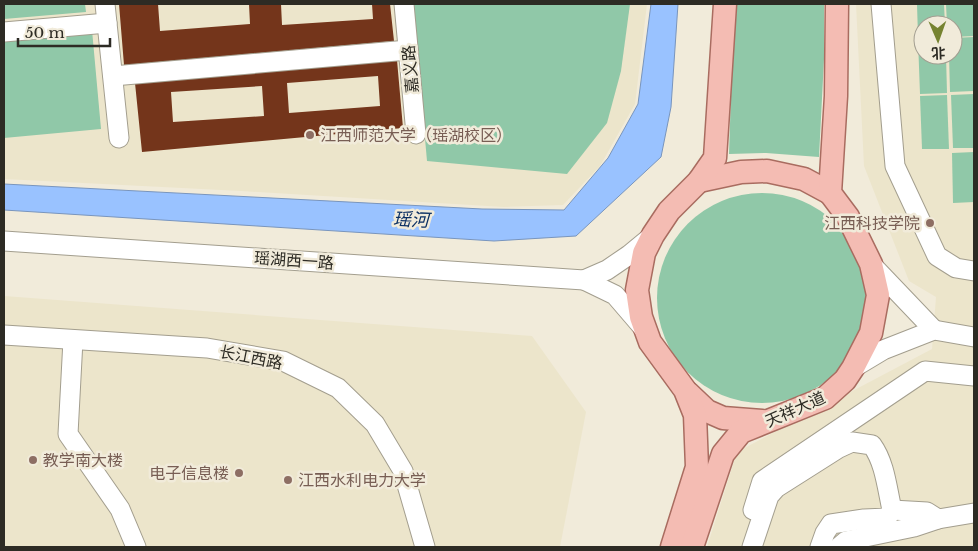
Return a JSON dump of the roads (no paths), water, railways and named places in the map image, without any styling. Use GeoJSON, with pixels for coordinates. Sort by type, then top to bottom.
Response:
{"type":"FeatureCollection","features":[{"type":"Feature","properties":{"kind":"main road"},"geometry":{"type":"LineString","coordinates":[[725,4],[715,158],[700,181],[669,211],[652,235],[644,253],[637,290],[641,317],[650,342],[685,390],[707,412],[723,418],[769,421]]}},
{"type":"Feature","properties":{"kind":"main road"},"geometry":{"type":"LineString","coordinates":[[700,181],[741,172],[768,171],[804,179],[830,193],[836,96],[837,4]]}},
{"type":"Feature","properties":{"kind":"main road","name":"天祥大道"},"geometry":{"type":"LineString","coordinates":[[692,547],[723,454],[742,432],[826,398],[853,368],[871,333],[878,294],[870,264],[848,217],[830,193]]}},
{"type":"Feature","properties":{"kind":"main road"},"geometry":{"type":"LineString","coordinates":[[672,547],[697,467],[695,415],[685,390]]}},
{"type":"Feature","properties":{"kind":"street"},"geometry":{"type":"LineString","coordinates":[[105,4],[119,138]]}},
{"type":"Feature","properties":{"kind":"street","name":"嘉义路"},"geometry":{"type":"LineString","coordinates":[[404,4],[416,134]]}},
{"type":"Feature","properties":{"kind":"street"},"geometry":{"type":"LineString","coordinates":[[881,4],[895,166],[937,256],[956,268],[974,271]]}},
{"type":"Feature","properties":{"kind":"street"},"geometry":{"type":"LineString","coordinates":[[4,32],[107,23]]}},
{"type":"Feature","properties":{"kind":"street"},"geometry":{"type":"LineString","coordinates":[[113,76],[408,50]]}},
{"type":"Feature","properties":{"kind":"street"},"geometry":{"type":"LineString","coordinates":[[584,280],[607,270],[629,255],[652,235]]}},
{"type":"Feature","properties":{"kind":"street","name":"瑶湖西一路"},"geometry":{"type":"LineString","coordinates":[[4,241],[584,280]]}},
{"type":"Feature","properties":{"kind":"street"},"geometry":{"type":"LineString","coordinates":[[870,264],[934,330]]}},
{"type":"Feature","properties":{"kind":"street"},"geometry":{"type":"LineString","coordinates":[[584,280],[615,295],[646,331]]}},
{"type":"Feature","properties":{"kind":"street"},"geometry":{"type":"LineString","coordinates":[[853,368],[884,350],[934,330],[974,337]]}},
{"type":"Feature","properties":{"kind":"street","name":"长江西路"},"geometry":{"type":"LineString","coordinates":[[4,335],[207,348],[283,361],[338,388],[376,424],[403,471],[425,547]]}},
{"type":"Feature","properties":{"kind":"street"},"geometry":{"type":"LineString","coordinates":[[73,340],[68,434],[120,510],[136,547]]}},
{"type":"Feature","properties":{"kind":"street"},"geometry":{"type":"LineString","coordinates":[[740,547],[762,481],[925,371],[974,376]]}},
{"type":"Feature","properties":{"kind":"street"},"geometry":{"type":"LineString","coordinates":[[752,547],[769,496],[776,488],[839,448],[852,442],[872,445],[878,453],[892,510],[887,518],[831,524],[825,533],[820,547]]}},
{"type":"Feature","properties":{"kind":"street"},"geometry":{"type":"LineString","coordinates":[[892,510],[927,512],[938,520]]}},
{"type":"Feature","properties":{"kind":"street"},"geometry":{"type":"LineString","coordinates":[[839,547],[846,541],[899,539],[914,528],[938,520],[974,514]]}},
{"type":"Feature","properties":{"kind":"water","name":"瑶河"},"geometry":{"type":"Polygon","coordinates":[[[651,4],[678,4],[671,107],[661,157],[576,236],[494,241],[4,210],[4,184],[482,209],[564,210],[608,158],[638,104],[651,4]]]}},
{"type":"Feature","properties":{"kind":"place","name":"江西师范大学（瑶湖校区）"},"geometry":{"type":"Point","coordinates":[310,135]}},
{"type":"Feature","properties":{"kind":"place","name":"江西科技学院"},"geometry":{"type":"Point","coordinates":[930,223]}},
{"type":"Feature","properties":{"kind":"place","name":"教学南大楼"},"geometry":{"type":"Point","coordinates":[33,460]}},
{"type":"Feature","properties":{"kind":"place","name":"电子信息楼"},"geometry":{"type":"Point","coordinates":[239,473]}},
{"type":"Feature","properties":{"kind":"place","name":"江西水利电力大学"},"geometry":{"type":"Point","coordinates":[288,480]}}]}
